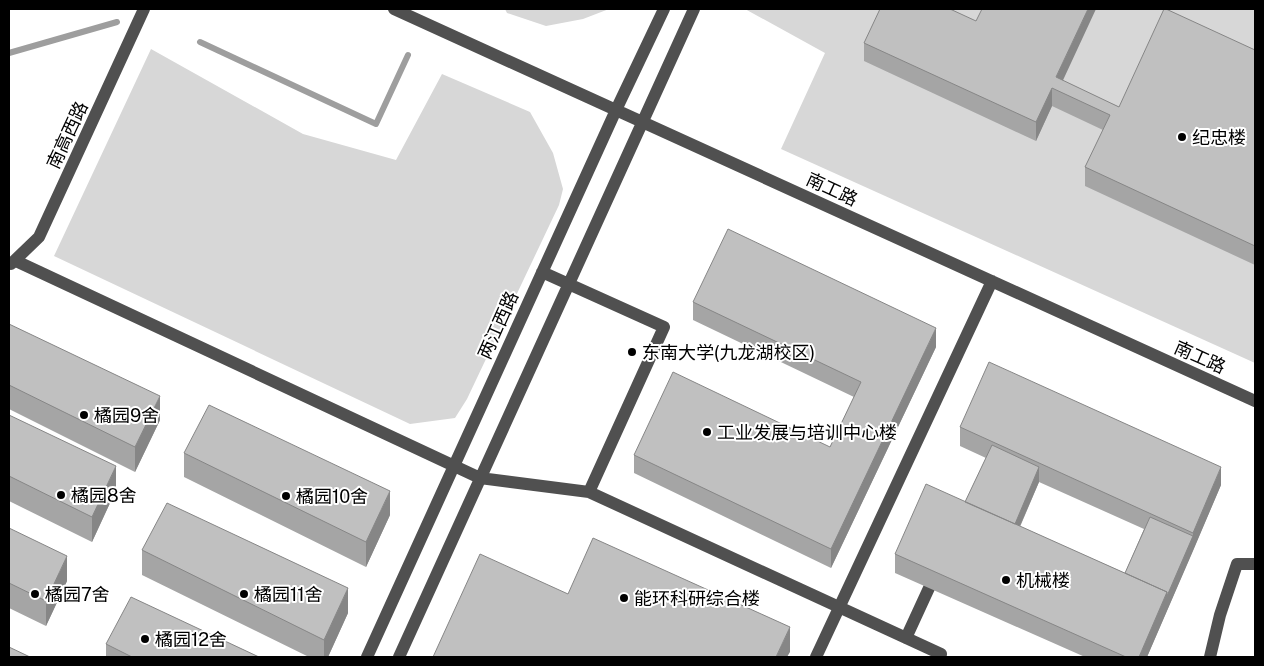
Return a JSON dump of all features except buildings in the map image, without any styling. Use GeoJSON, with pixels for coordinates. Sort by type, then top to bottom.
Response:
{"type":"FeatureCollection","features":[{"type":"Feature","properties":{"kind":"street","name":"南高西路"},"geometry":{"type":"LineString","coordinates":[[12,263],[39,237],[144,9]]}},
{"type":"Feature","properties":{"kind":"street","name":"南工路"},"geometry":{"type":"LineString","coordinates":[[394,9],[1255,401]]}},
{"type":"Feature","properties":{"kind":"street","name":"两江西路"},"geometry":{"type":"LineString","coordinates":[[367,657],[616,110],[664,9]]}},
{"type":"Feature","properties":{"kind":"street"},"geometry":{"type":"LineString","coordinates":[[399,657],[694,9]]}},
{"type":"Feature","properties":{"kind":"street"},"geometry":{"type":"LineString","coordinates":[[12,263],[480,478],[589,492],[941,654],[940,657]]}},
{"type":"Feature","properties":{"kind":"street"},"geometry":{"type":"LineString","coordinates":[[542,272],[664,327],[589,492]]}},
{"type":"Feature","properties":{"kind":"street"},"geometry":{"type":"LineString","coordinates":[[816,657],[992,281]]}},
{"type":"Feature","properties":{"kind":"street"},"geometry":{"type":"LineString","coordinates":[[1210,657],[1220,615],[1237,564],[1255,564]]}},
{"type":"Feature","properties":{"kind":"street"},"geometry":{"type":"LineString","coordinates":[[906,638],[929,588]]}},
{"type":"Feature","properties":{"kind":"shaded area"},"geometry":{"type":"Polygon","coordinates":[[[505,9],[609,9],[583,19],[546,26],[507,13],[505,9]]]}},
{"type":"Feature","properties":{"kind":"shaded area"},"geometry":{"type":"Polygon","coordinates":[[[745,9],[1255,9],[1255,363],[781,149],[825,53],[745,9]]]}},
{"type":"Feature","properties":{"kind":"shaded area"},"geometry":{"type":"Polygon","coordinates":[[[151,49],[303,134],[396,160],[442,74],[530,112],[553,153],[563,189],[559,205],[467,399],[455,418],[410,424],[54,256],[151,49]]]}},
{"type":"Feature","properties":{"kind":"waterway"},"geometry":{"type":"LineString","coordinates":[[9,53],[117,22]]}},
{"type":"Feature","properties":{"kind":"waterway"},"geometry":{"type":"LineString","coordinates":[[200,42],[376,124],[408,55]]}},
{"type":"Feature","properties":{"kind":"place","name":"纪忠楼"},"geometry":{"type":"Point","coordinates":[1182,137]}},
{"type":"Feature","properties":{"kind":"place","name":"东南大学(九龙湖校区)"},"geometry":{"type":"Point","coordinates":[632,352]}},
{"type":"Feature","properties":{"kind":"place","name":"橘园9舍"},"geometry":{"type":"Point","coordinates":[84,415]}},
{"type":"Feature","properties":{"kind":"place","name":"工业发展与培训中心楼"},"geometry":{"type":"Point","coordinates":[707,432]}},
{"type":"Feature","properties":{"kind":"place","name":"橘园8舍"},"geometry":{"type":"Point","coordinates":[61,495]}},
{"type":"Feature","properties":{"kind":"place","name":"橘园10舍"},"geometry":{"type":"Point","coordinates":[286,496]}},
{"type":"Feature","properties":{"kind":"place","name":"机械楼"},"geometry":{"type":"Point","coordinates":[1006,580]}},
{"type":"Feature","properties":{"kind":"place","name":"橘园7舍"},"geometry":{"type":"Point","coordinates":[35,594]}},
{"type":"Feature","properties":{"kind":"place","name":"橘园11舍"},"geometry":{"type":"Point","coordinates":[244,594]}},
{"type":"Feature","properties":{"kind":"place","name":"能环科研综合楼"},"geometry":{"type":"Point","coordinates":[624,598]}},
{"type":"Feature","properties":{"kind":"place","name":"橘园12舍"},"geometry":{"type":"Point","coordinates":[145,639]}}]}
